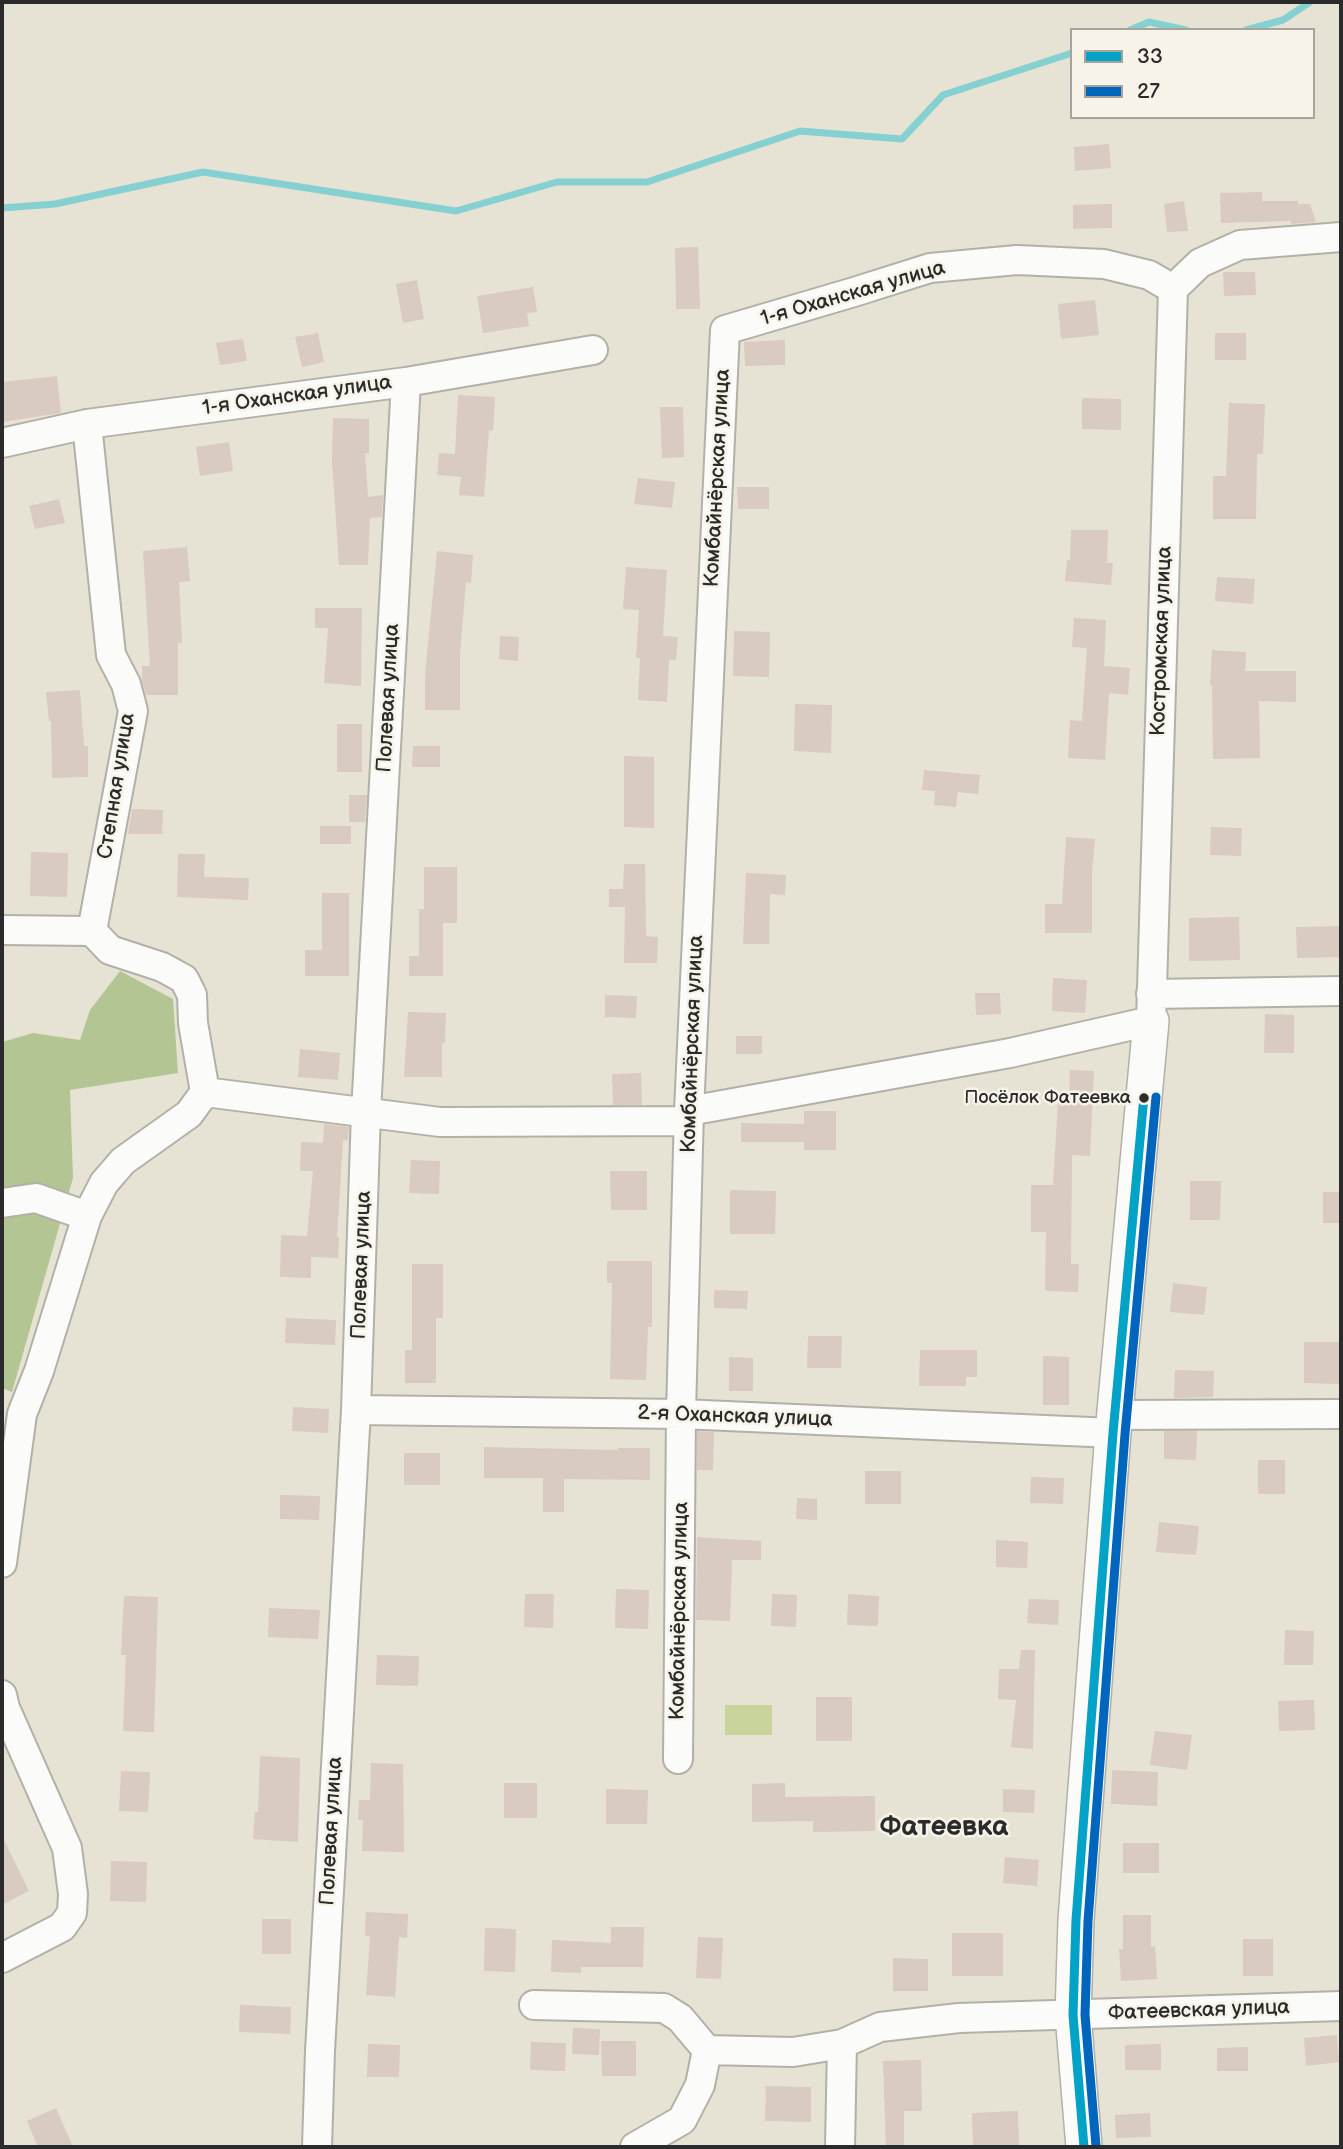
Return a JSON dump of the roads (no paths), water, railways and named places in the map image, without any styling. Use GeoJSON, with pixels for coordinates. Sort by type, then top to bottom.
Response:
{"type":"FeatureCollection","features":[{"type":"Feature","properties":{"kind":"street"},"geometry":{"type":"LineString","coordinates":[[1173,289],[1200,263],[1240,245],[1341,237]]}},
{"type":"Feature","properties":{"kind":"street","name":"1-я Оханская улица"},"geometry":{"type":"LineString","coordinates":[[725,330],[930,268],[1017,260],[1104,264],[1149,275],[1173,289]]}},
{"type":"Feature","properties":{"kind":"street","name":"Костромская улица"},"geometry":{"type":"LineString","coordinates":[[1084,2147],[1073,2015],[1076,1920],[1114,1424],[1151,1008],[1173,289]]}},
{"type":"Feature","properties":{"kind":"street","name":"Комбайнёрская улица"},"geometry":{"type":"LineString","coordinates":[[678,1759],[681,1414],[689,1116],[725,330]]}},
{"type":"Feature","properties":{"kind":"street","name":"1-я Оханская улица"},"geometry":{"type":"LineString","coordinates":[[2,443],[87,424],[406,382],[593,351]]}},
{"type":"Feature","properties":{"kind":"street","name":"Полевая улица"},"geometry":{"type":"LineString","coordinates":[[317,2147],[320,2038],[356,1410],[366,1112],[406,382]]}},
{"type":"Feature","properties":{"kind":"street","name":"Степная улица"},"geometry":{"type":"LineString","coordinates":[[87,424],[111,655],[126,684],[133,711],[92,931]]}},
{"type":"Feature","properties":{"kind":"street"},"geometry":{"type":"LineString","coordinates":[[2,930],[92,931],[110,950],[162,967],[184,979],[192,995],[193,1023],[205,1092],[189,1114],[123,1161],[104,1183],[87,1216],[39,1371],[12,1414],[2,1563]]}},
{"type":"Feature","properties":{"kind":"street"},"geometry":{"type":"LineString","coordinates":[[205,1092],[440,1122],[689,1116],[1010,1053],[1151,1008],[1341,991]]}},
{"type":"Feature","properties":{"kind":"street"},"geometry":{"type":"LineString","coordinates":[[2,1203],[36,1198],[87,1216]]}},
{"type":"Feature","properties":{"kind":"street","name":"2-я Оханская улица"},"geometry":{"type":"LineString","coordinates":[[356,1410],[1114,1424],[1341,1413]]}},
{"type":"Feature","properties":{"kind":"street"},"geometry":{"type":"LineString","coordinates":[[2,1695],[5,1708],[67,1848],[73,1894],[72,1913],[62,1927],[2,1958]]}},
{"type":"Feature","properties":{"kind":"street"},"geometry":{"type":"LineString","coordinates":[[534,2005],[664,2008],[680,2018],[706,2050],[700,2085],[682,2120],[635,2147]]}},
{"type":"Feature","properties":{"kind":"street","name":"Фатеевская улица"},"geometry":{"type":"LineString","coordinates":[[706,2050],[793,2052],[842,2044],[880,2027],[959,2018],[1341,2006]]}},
{"type":"Feature","properties":{"kind":"street"},"geometry":{"type":"LineString","coordinates":[[841,2147],[842,2044]]}},
{"type":"Feature","properties":{"kind":"waterway"},"geometry":{"type":"LineString","coordinates":[[1253,28],[1283,20],[1310,2]]}},
{"type":"Feature","properties":{"kind":"waterway"},"geometry":{"type":"LineString","coordinates":[[1135,28],[1149,22],[1177,28]]}},
{"type":"Feature","properties":{"kind":"waterway"},"geometry":{"type":"LineString","coordinates":[[2,208],[55,204],[203,172],[456,211],[557,182],[647,182],[800,131],[902,139],[943,95],[1070,54]]}},
{"type":"Feature","properties":{"kind":"place","name":"Посёлок Фатеевка"},"geometry":{"type":"Point","coordinates":[1144,1098]}},
{"type":"Feature","properties":{"kind":"district","name":"Фатеевка"},"geometry":{"type":"Point","coordinates":[944,1828]}}]}
